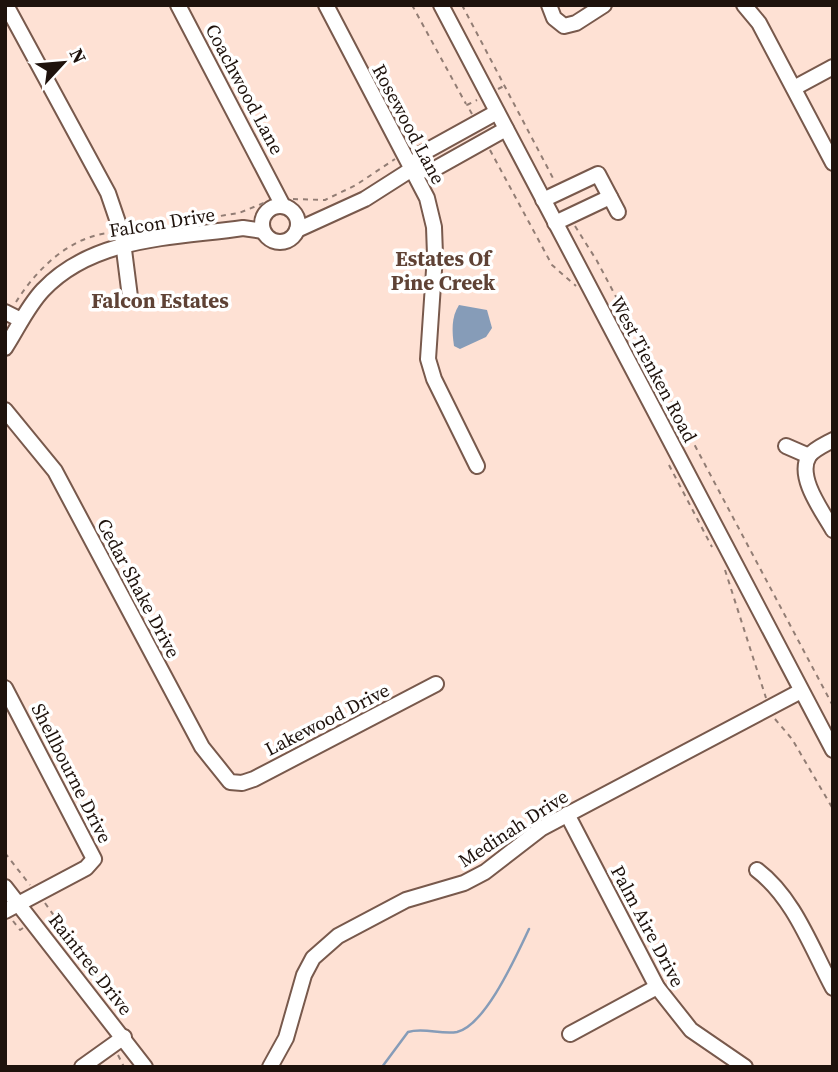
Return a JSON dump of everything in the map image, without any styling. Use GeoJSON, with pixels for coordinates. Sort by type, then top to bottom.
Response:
{"type":"FeatureCollection","features":[{"type":"Feature","properties":{"kind":"street"},"geometry":{"type":"LineString","coordinates":[[6,5],[108,193],[118,217],[130,297]]}},
{"type":"Feature","properties":{"kind":"street","name":"Coachwood Lane"},"geometry":{"type":"LineString","coordinates":[[178,5],[277,210]]}},
{"type":"Feature","properties":{"kind":"street","name":"Rosewood Lane"},"geometry":{"type":"LineString","coordinates":[[326,5],[427,198],[434,227],[428,359],[434,379],[477,466]]}},
{"type":"Feature","properties":{"kind":"street","name":"West Tienken Road"},"geometry":{"type":"LineString","coordinates":[[440,5],[833,750]]}},
{"type":"Feature","properties":{"kind":"street"},"geometry":{"type":"LineString","coordinates":[[549,5],[554,18],[564,26],[576,23],[604,5]]}},
{"type":"Feature","properties":{"kind":"street"},"geometry":{"type":"LineString","coordinates":[[744,5],[759,23],[833,163]]}},
{"type":"Feature","properties":{"kind":"street"},"geometry":{"type":"LineString","coordinates":[[793,88],[833,67]]}},
{"type":"Feature","properties":{"kind":"street"},"geometry":{"type":"LineString","coordinates":[[277,210],[277,242],[290,240],[297,230],[365,199],[412,169],[421,154],[497,113]]}},
{"type":"Feature","properties":{"kind":"street"},"geometry":{"type":"LineString","coordinates":[[412,169],[431,171],[506,129]]}},
{"type":"Feature","properties":{"kind":"street"},"geometry":{"type":"LineString","coordinates":[[543,200],[598,174],[618,212]]}},
{"type":"Feature","properties":{"kind":"street"},"geometry":{"type":"LineString","coordinates":[[555,223],[610,197]]}},
{"type":"Feature","properties":{"kind":"street"},"geometry":{"type":"LineString","coordinates":[[277,210],[297,230]]}},
{"type":"Feature","properties":{"kind":"street","name":"Falcon Drive"},"geometry":{"type":"LineString","coordinates":[[5,348],[41,292],[65,270],[94,254],[122,246],[243,228],[277,210],[320,218]]}},
{"type":"Feature","properties":{"kind":"street"},"geometry":{"type":"LineString","coordinates":[[5,312],[21,320]]}},
{"type":"Feature","properties":{"kind":"street","name":"Cedar Shake Drive"},"geometry":{"type":"LineString","coordinates":[[5,410],[55,471],[202,747],[221,775],[235,782]]}},
{"type":"Feature","properties":{"kind":"street"},"geometry":{"type":"LineString","coordinates":[[833,440],[809,456],[805,470],[809,484],[833,530]]}},
{"type":"Feature","properties":{"kind":"street"},"geometry":{"type":"LineString","coordinates":[[786,446],[809,456]]}},
{"type":"Feature","properties":{"kind":"street","name":"Lakewood Drive"},"geometry":{"type":"LineString","coordinates":[[235,782],[254,779],[436,684]]}},
{"type":"Feature","properties":{"kind":"street","name":"Shellbourne Drive"},"geometry":{"type":"LineString","coordinates":[[5,688],[92,848],[94,859],[86,868],[12,907]]}},
{"type":"Feature","properties":{"kind":"street","name":"Medinah Drive"},"geometry":{"type":"LineString","coordinates":[[270,1067],[286,1038],[304,975],[326,946],[390,908],[464,883],[485,872],[531,836],[567,814],[801,691]]}},
{"type":"Feature","properties":{"kind":"street","name":"Palm Aire Drive"},"geometry":{"type":"LineString","coordinates":[[567,814],[657,987],[691,1030],[745,1067]]}},
{"type":"Feature","properties":{"kind":"street"},"geometry":{"type":"LineString","coordinates":[[757,870],[774,883],[786,900],[833,988]]}},
{"type":"Feature","properties":{"kind":"street","name":"Raintree Drive"},"geometry":{"type":"LineString","coordinates":[[5,887],[12,907],[124,1037],[145,1067]]}},
{"type":"Feature","properties":{"kind":"street"},"geometry":{"type":"LineString","coordinates":[[570,1034],[657,987]]}},
{"type":"Feature","properties":{"kind":"street"},"geometry":{"type":"LineString","coordinates":[[82,1067],[124,1037]]}},
{"type":"Feature","properties":{"kind":"path"},"geometry":{"type":"LineString","coordinates":[[412,5],[477,124]]}},
{"type":"Feature","properties":{"kind":"path"},"geometry":{"type":"LineString","coordinates":[[463,5],[559,192]]}},
{"type":"Feature","properties":{"kind":"path"},"geometry":{"type":"LineString","coordinates":[[467,105],[488,95]]}},
{"type":"Feature","properties":{"kind":"path"},"geometry":{"type":"LineString","coordinates":[[486,141],[552,265],[575,286]]}},
{"type":"Feature","properties":{"kind":"path"},"geometry":{"type":"LineString","coordinates":[[277,210],[336,195],[404,153]]}},
{"type":"Feature","properties":{"kind":"path"},"geometry":{"type":"LineString","coordinates":[[570,216],[833,706]]}},
{"type":"Feature","properties":{"kind":"path"},"geometry":{"type":"LineString","coordinates":[[665,457],[714,550]]}},
{"type":"Feature","properties":{"kind":"path"},"geometry":{"type":"LineString","coordinates":[[724,568],[770,707],[833,809]]}},
{"type":"Feature","properties":{"kind":"water"},"geometry":{"type":"Polygon","coordinates":[[[459,305],[487,310],[492,328],[486,337],[460,349],[454,346],[453,330],[453,320],[459,305]]]}},
{"type":"Feature","properties":{"kind":"waterway"},"geometry":{"type":"LineString","coordinates":[[382,1067],[408,1032],[420,1030],[445,1033],[468,1027],[489,1003],[509,971],[529,929]]}},
{"type":"Feature","properties":{"kind":"district","name":"Estates Of Pine Creek"},"geometry":{"type":"Point","coordinates":[443,271]}},
{"type":"Feature","properties":{"kind":"district","name":"Falcon Estates"},"geometry":{"type":"Point","coordinates":[160,301]}}]}
